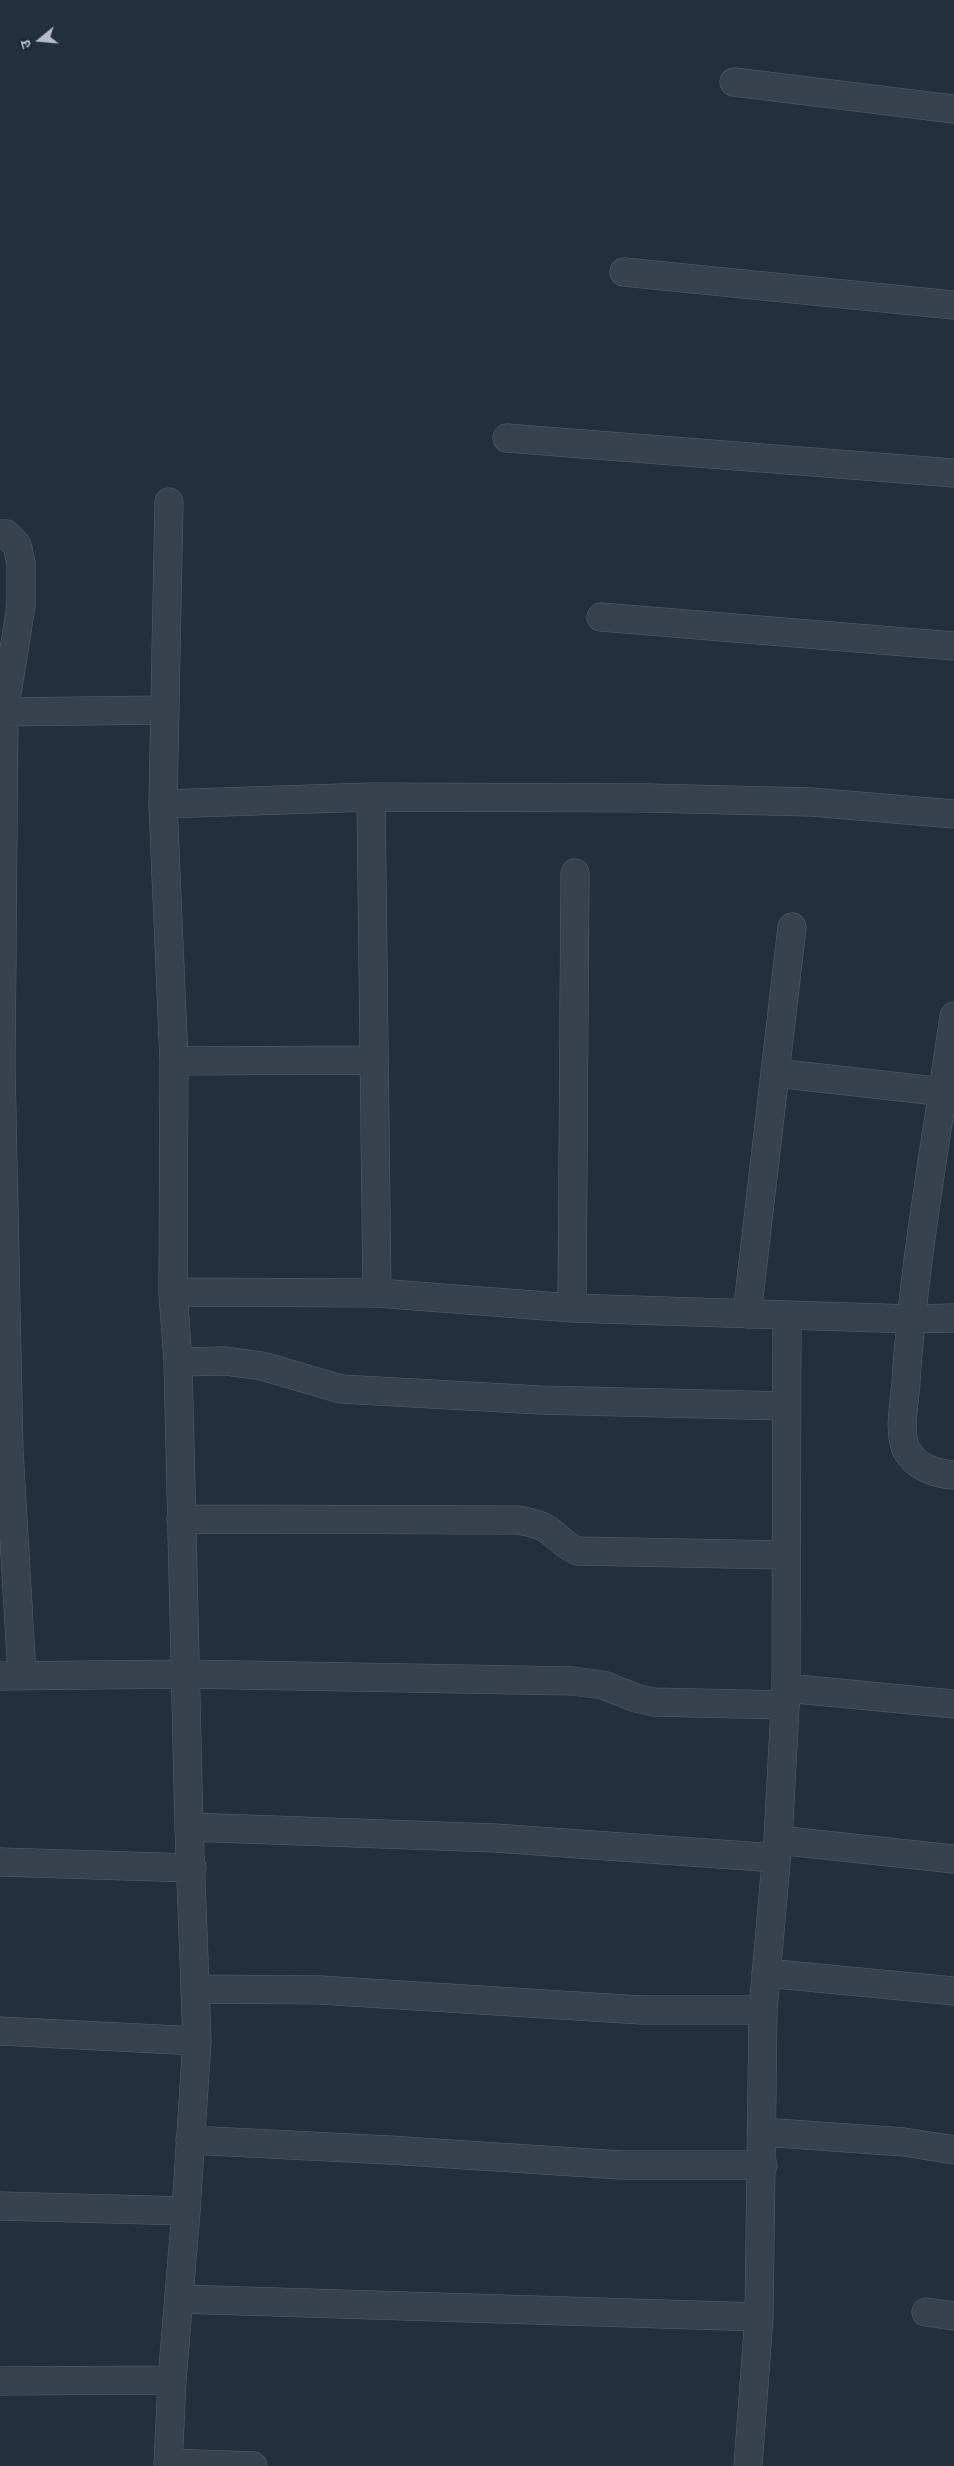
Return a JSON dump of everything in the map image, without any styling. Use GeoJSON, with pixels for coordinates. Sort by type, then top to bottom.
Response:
{"type":"FeatureCollection","features":[{"type":"Feature","properties":{"kind":"street"},"geometry":{"type":"LineString","coordinates":[[734,82],[954,109]]}},
{"type":"Feature","properties":{"kind":"street"},"geometry":{"type":"LineString","coordinates":[[624,272],[954,305]]}},
{"type":"Feature","properties":{"kind":"street"},"geometry":{"type":"LineString","coordinates":[[507,438],[954,473]]}},
{"type":"Feature","properties":{"kind":"street"},"geometry":{"type":"LineString","coordinates":[[169,502],[163,804],[174,1061],[173,1292],[178,1362],[189,1827],[197,2041],[186,2211],[172,2380],[168,2465],[253,2466]]}},
{"type":"Feature","properties":{"kind":"street"},"geometry":{"type":"LineString","coordinates":[[0,534],[6,534],[17,545],[21,563],[21,606],[2,712],[1,1068],[9,1451],[11,1676],[185,1674],[573,1681],[603,1685],[636,1698],[654,1702],[785,1697],[954,1704]]}},
{"type":"Feature","properties":{"kind":"street"},"geometry":{"type":"LineString","coordinates":[[601,617],[954,646]]}},
{"type":"Feature","properties":{"kind":"street"},"geometry":{"type":"LineString","coordinates":[[2,712],[165,710]]}},
{"type":"Feature","properties":{"kind":"street"},"geometry":{"type":"LineString","coordinates":[[163,804],[371,797],[648,798],[811,802],[954,814]]}},
{"type":"Feature","properties":{"kind":"street"},"geometry":{"type":"LineString","coordinates":[[371,797],[377,1293]]}},
{"type":"Feature","properties":{"kind":"street"},"geometry":{"type":"LineString","coordinates":[[572,1308],[575,873]]}},
{"type":"Feature","properties":{"kind":"street"},"geometry":{"type":"LineString","coordinates":[[747,1314],[792,927]]}},
{"type":"Feature","properties":{"kind":"street"},"geometry":{"type":"LineString","coordinates":[[954,1016],[949,1092],[910,1319],[903,1429],[906,1449],[920,1465],[938,1474],[954,1475]]}},
{"type":"Feature","properties":{"kind":"street"},"geometry":{"type":"LineString","coordinates":[[174,1061],[374,1060]]}},
{"type":"Feature","properties":{"kind":"street"},"geometry":{"type":"LineString","coordinates":[[776,1073],[949,1092]]}},
{"type":"Feature","properties":{"kind":"street"},"geometry":{"type":"LineString","coordinates":[[173,1292],[377,1293],[572,1308],[788,1316],[910,1319],[954,1318]]}},
{"type":"Feature","properties":{"kind":"street"},"geometry":{"type":"LineString","coordinates":[[748,2466],[759,2317],[763,2165],[763,2010],[777,1849],[785,1697],[788,1316]]}},
{"type":"Feature","properties":{"kind":"street"},"geometry":{"type":"LineString","coordinates":[[178,1362],[225,1361],[262,1366],[341,1389],[540,1400],[786,1406]]}},
{"type":"Feature","properties":{"kind":"street"},"geometry":{"type":"LineString","coordinates":[[181,1519],[518,1520],[535,1523],[546,1528],[567,1547],[578,1551],[786,1555]]}},
{"type":"Feature","properties":{"kind":"street"},"geometry":{"type":"LineString","coordinates":[[189,1827],[777,1849],[954,1859]]}},
{"type":"Feature","properties":{"kind":"street"},"geometry":{"type":"LineString","coordinates":[[0,1862],[192,1868]]}},
{"type":"Feature","properties":{"kind":"street"},"geometry":{"type":"LineString","coordinates":[[766,1973],[954,1991]]}},
{"type":"Feature","properties":{"kind":"street"},"geometry":{"type":"LineString","coordinates":[[195,1989],[320,1990],[641,2010],[763,2010]]}},
{"type":"Feature","properties":{"kind":"street"},"geometry":{"type":"LineString","coordinates":[[0,2031],[197,2041]]}},
{"type":"Feature","properties":{"kind":"street"},"geometry":{"type":"LineString","coordinates":[[762,2132],[904,2142],[954,2150]]}},
{"type":"Feature","properties":{"kind":"street"},"geometry":{"type":"LineString","coordinates":[[190,2140],[389,2150],[620,2165],[763,2165]]}},
{"type":"Feature","properties":{"kind":"street"},"geometry":{"type":"LineString","coordinates":[[0,2206],[186,2211]]}},
{"type":"Feature","properties":{"kind":"street"},"geometry":{"type":"LineString","coordinates":[[179,2299],[759,2317]]}},
{"type":"Feature","properties":{"kind":"street"},"geometry":{"type":"LineString","coordinates":[[926,2312],[954,2316]]}},
{"type":"Feature","properties":{"kind":"street"},"geometry":{"type":"LineString","coordinates":[[0,2381],[172,2380]]}}]}
